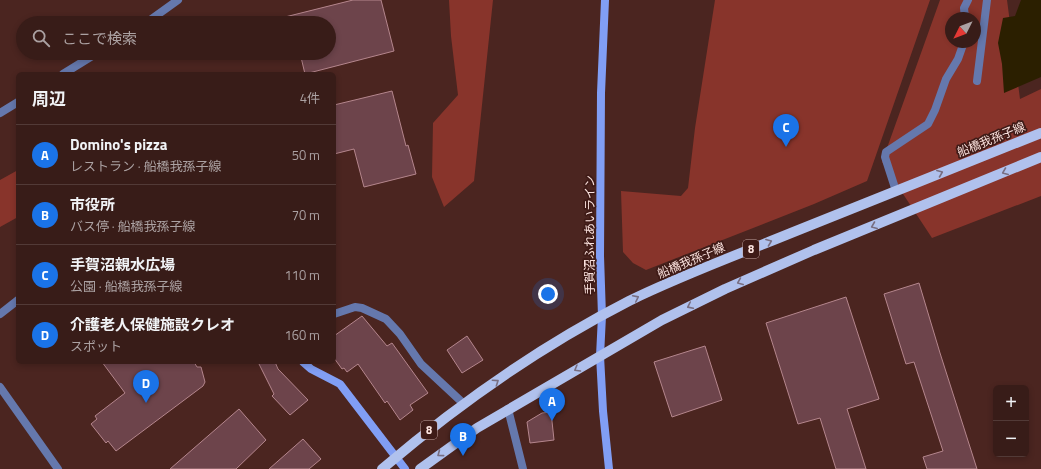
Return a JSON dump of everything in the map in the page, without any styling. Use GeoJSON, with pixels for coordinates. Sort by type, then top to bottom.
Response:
{"type":"FeatureCollection","features":[{"type":"Feature","properties":{"kind":"main road","name":"船橋我孫子線"},"geometry":{"type":"LineString","coordinates":[[382,469],[464,404],[541,352],[602,316],[656,288],[712,264],[1041,133]]}},
{"type":"Feature","properties":{"kind":"main road","name":"8"},"geometry":{"type":"LineString","coordinates":[[420,469],[458,441],[508,409],[662,320],[724,289],[1041,157]]}},
{"type":"Feature","properties":{"kind":"street"},"geometry":{"type":"LineString","coordinates":[[156,16],[178,0]]}},
{"type":"Feature","properties":{"kind":"street","name":"手賀沼ふれあいライン"},"geometry":{"type":"LineString","coordinates":[[605,0],[601,93],[600,256],[602,316],[600,356],[602,411],[609,469]]}},
{"type":"Feature","properties":{"kind":"street"},"geometry":{"type":"LineString","coordinates":[[964,12],[964,8],[968,0]]}},
{"type":"Feature","properties":{"kind":"street"},"geometry":{"type":"LineString","coordinates":[[977,81],[987,0]]}},
{"type":"Feature","properties":{"kind":"street"},"geometry":{"type":"LineString","coordinates":[[900,190],[885,157],[886,152],[928,124],[935,110],[946,79],[958,59],[962,48]]}},
{"type":"Feature","properties":{"kind":"street"},"geometry":{"type":"LineString","coordinates":[[66,72],[86,60]]}},
{"type":"Feature","properties":{"kind":"street"},"geometry":{"type":"LineString","coordinates":[[0,113],[16,103]]}},
{"type":"Feature","properties":{"kind":"street"},"geometry":{"type":"LineString","coordinates":[[0,314],[16,302]]}},
{"type":"Feature","properties":{"kind":"street"},"geometry":{"type":"LineString","coordinates":[[336,313],[355,307],[362,308],[386,319],[400,334],[422,364],[464,404]]}},
{"type":"Feature","properties":{"kind":"street"},"geometry":{"type":"LineString","coordinates":[[305,364],[311,369],[340,384],[405,469]]}},
{"type":"Feature","properties":{"kind":"street"},"geometry":{"type":"LineString","coordinates":[[0,387],[58,469]]}},
{"type":"Feature","properties":{"kind":"street"},"geometry":{"type":"LineString","coordinates":[[508,409],[523,469]]}},
{"type":"Feature","properties":{"kind":"shaded area"},"geometry":{"type":"Polygon","coordinates":[[[449,0],[493,0],[474,181],[444,207],[432,177],[433,123],[458,95],[451,36],[449,0]]]}},
{"type":"Feature","properties":{"kind":"shaded area"},"geometry":{"type":"Polygon","coordinates":[[[715,0],[930,0],[867,181],[814,204],[646,270],[633,263],[623,252],[621,191],[681,196],[688,188],[695,128],[715,0]]]}},
{"type":"Feature","properties":{"kind":"shaded area"},"geometry":{"type":"Polygon","coordinates":[[[940,0],[1007,0],[1020,99],[1041,89],[1041,196],[932,238],[882,162],[940,0]]]}},
{"type":"Feature","properties":{"kind":"shaded area"},"geometry":{"type":"Polygon","coordinates":[[[1021,0],[1041,0],[1041,77],[1004,93],[1002,64],[998,43],[1003,18],[1015,16],[1021,0]]]}},
{"type":"Feature","properties":{"kind":"shaded area"},"geometry":{"type":"Polygon","coordinates":[[[16,171],[16,218],[0,227],[0,180],[16,171]]]}},
{"type":"Feature","properties":{"kind":"building"},"geometry":{"type":"Polygon","coordinates":[[[353,0],[381,0],[394,51],[313,72],[305,72],[302,60],[336,60],[336,16],[289,16],[353,0]]]}},
{"type":"Feature","properties":{"kind":"building"},"geometry":{"type":"Polygon","coordinates":[[[392,91],[406,146],[408,145],[416,174],[364,187],[354,149],[336,154],[336,105],[392,91]]]}},
{"type":"Feature","properties":{"kind":"building"},"geometry":{"type":"Polygon","coordinates":[[[919,283],[977,469],[927,469],[923,457],[943,451],[914,362],[906,364],[884,294],[919,283]]]}},
{"type":"Feature","properties":{"kind":"building"},"geometry":{"type":"Polygon","coordinates":[[[846,297],[879,399],[847,409],[866,469],[836,469],[820,418],[798,424],[766,323],[846,297]]]}},
{"type":"Feature","properties":{"kind":"building"},"geometry":{"type":"Polygon","coordinates":[[[362,316],[387,346],[392,343],[428,393],[410,405],[413,410],[400,420],[387,401],[385,403],[358,364],[347,372],[344,368],[342,369],[336,361],[336,335],[362,316]]]}},
{"type":"Feature","properties":{"kind":"building"},"geometry":{"type":"Polygon","coordinates":[[[467,336],[483,360],[462,373],[447,350],[467,336]]]}},
{"type":"Feature","properties":{"kind":"building"},"geometry":{"type":"Polygon","coordinates":[[[705,346],[722,400],[672,417],[654,362],[705,346]]]}},
{"type":"Feature","properties":{"kind":"building"},"geometry":{"type":"Polygon","coordinates":[[[103,364],[195,364],[197,367],[201,367],[205,382],[203,386],[116,451],[108,441],[106,443],[91,424],[97,419],[95,416],[125,393],[103,364]]]}},
{"type":"Feature","properties":{"kind":"building"},"geometry":{"type":"Polygon","coordinates":[[[259,364],[276,364],[278,369],[308,400],[290,415],[272,396],[274,394],[259,364]]]}},
{"type":"Feature","properties":{"kind":"building"},"geometry":{"type":"Polygon","coordinates":[[[239,409],[266,440],[236,469],[170,469],[239,409]]]}},
{"type":"Feature","properties":{"kind":"building"},"geometry":{"type":"Polygon","coordinates":[[[551,412],[554,440],[530,443],[527,422],[542,413],[551,412]]]}},
{"type":"Feature","properties":{"kind":"building"},"geometry":{"type":"Polygon","coordinates":[[[303,439],[321,459],[309,469],[269,469],[303,439]]]}},
{"type":"Feature","properties":{"kind":"place","name":"手賀沼親水広場"},"geometry":{"type":"Point","coordinates":[786,147]}},
{"type":"Feature","properties":{"kind":"place","name":"介護老人保健施設クレオ"},"geometry":{"type":"Point","coordinates":[146,403]}},
{"type":"Feature","properties":{"kind":"place","name":"Domino's pizza"},"geometry":{"type":"Point","coordinates":[552,421]}},
{"type":"Feature","properties":{"kind":"place","name":"市役所"},"geometry":{"type":"Point","coordinates":[463,456]}}]}
